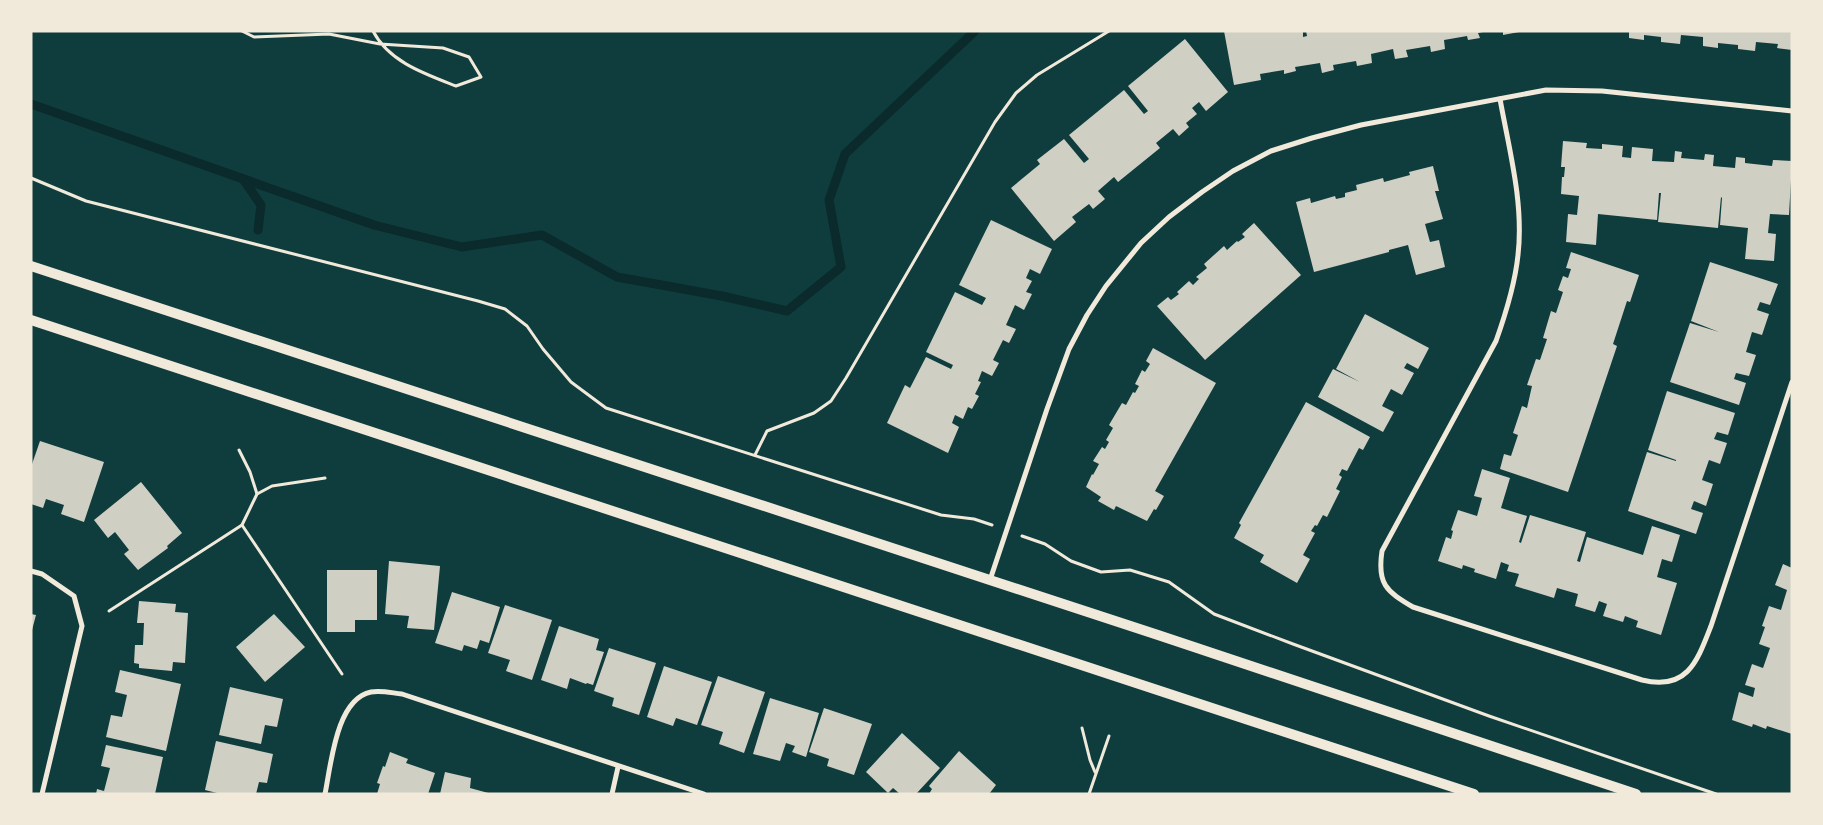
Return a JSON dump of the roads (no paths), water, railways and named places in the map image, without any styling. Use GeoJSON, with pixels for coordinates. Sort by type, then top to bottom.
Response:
{"type":"FeatureCollection","features":[{"type":"Feature","properties":{"kind":"main road"},"geometry":{"type":"LineString","coordinates":[[31,266],[1636,794]]}},
{"type":"Feature","properties":{"kind":"main road"},"geometry":{"type":"LineString","coordinates":[[31,320],[1474,794]]}},
{"type":"Feature","properties":{"kind":"street"},"geometry":{"type":"LineString","coordinates":[[990,580],[1047,409],[1069,349],[1087,315],[1106,286],[1141,243],[1202,192],[1233,171],[1271,152],[1312,138],[1361,125],[1546,90],[1602,91],[1792,111]]}},
{"type":"Feature","properties":{"kind":"street"},"geometry":{"type":"LineString","coordinates":[[1500,98],[1517,194],[1520,230],[1518,256],[1505,314],[1496,341],[1382,551],[1380,566],[1382,579],[1390,594],[1413,607],[1642,680],[1656,684],[1679,678],[1687,673],[1700,655],[1792,382]]}},
{"type":"Feature","properties":{"kind":"street"},"geometry":{"type":"LineString","coordinates":[[31,571],[42,574],[74,596],[82,626],[42,794]]}},
{"type":"Feature","properties":{"kind":"street"},"geometry":{"type":"LineString","coordinates":[[325,794],[343,717],[357,698],[371,692],[402,694],[704,794]]}},
{"type":"Feature","properties":{"kind":"street"},"geometry":{"type":"LineString","coordinates":[[612,794],[618,767]]}},
{"type":"Feature","properties":{"kind":"waterway"},"geometry":{"type":"LineString","coordinates":[[31,104],[374,225],[462,247],[542,235],[617,277],[722,296],[787,311],[841,267],[829,200],[845,154],[975,31]]}},
{"type":"Feature","properties":{"kind":"waterway"},"geometry":{"type":"LineString","coordinates":[[243,179],[261,205],[258,230]]}}]}
